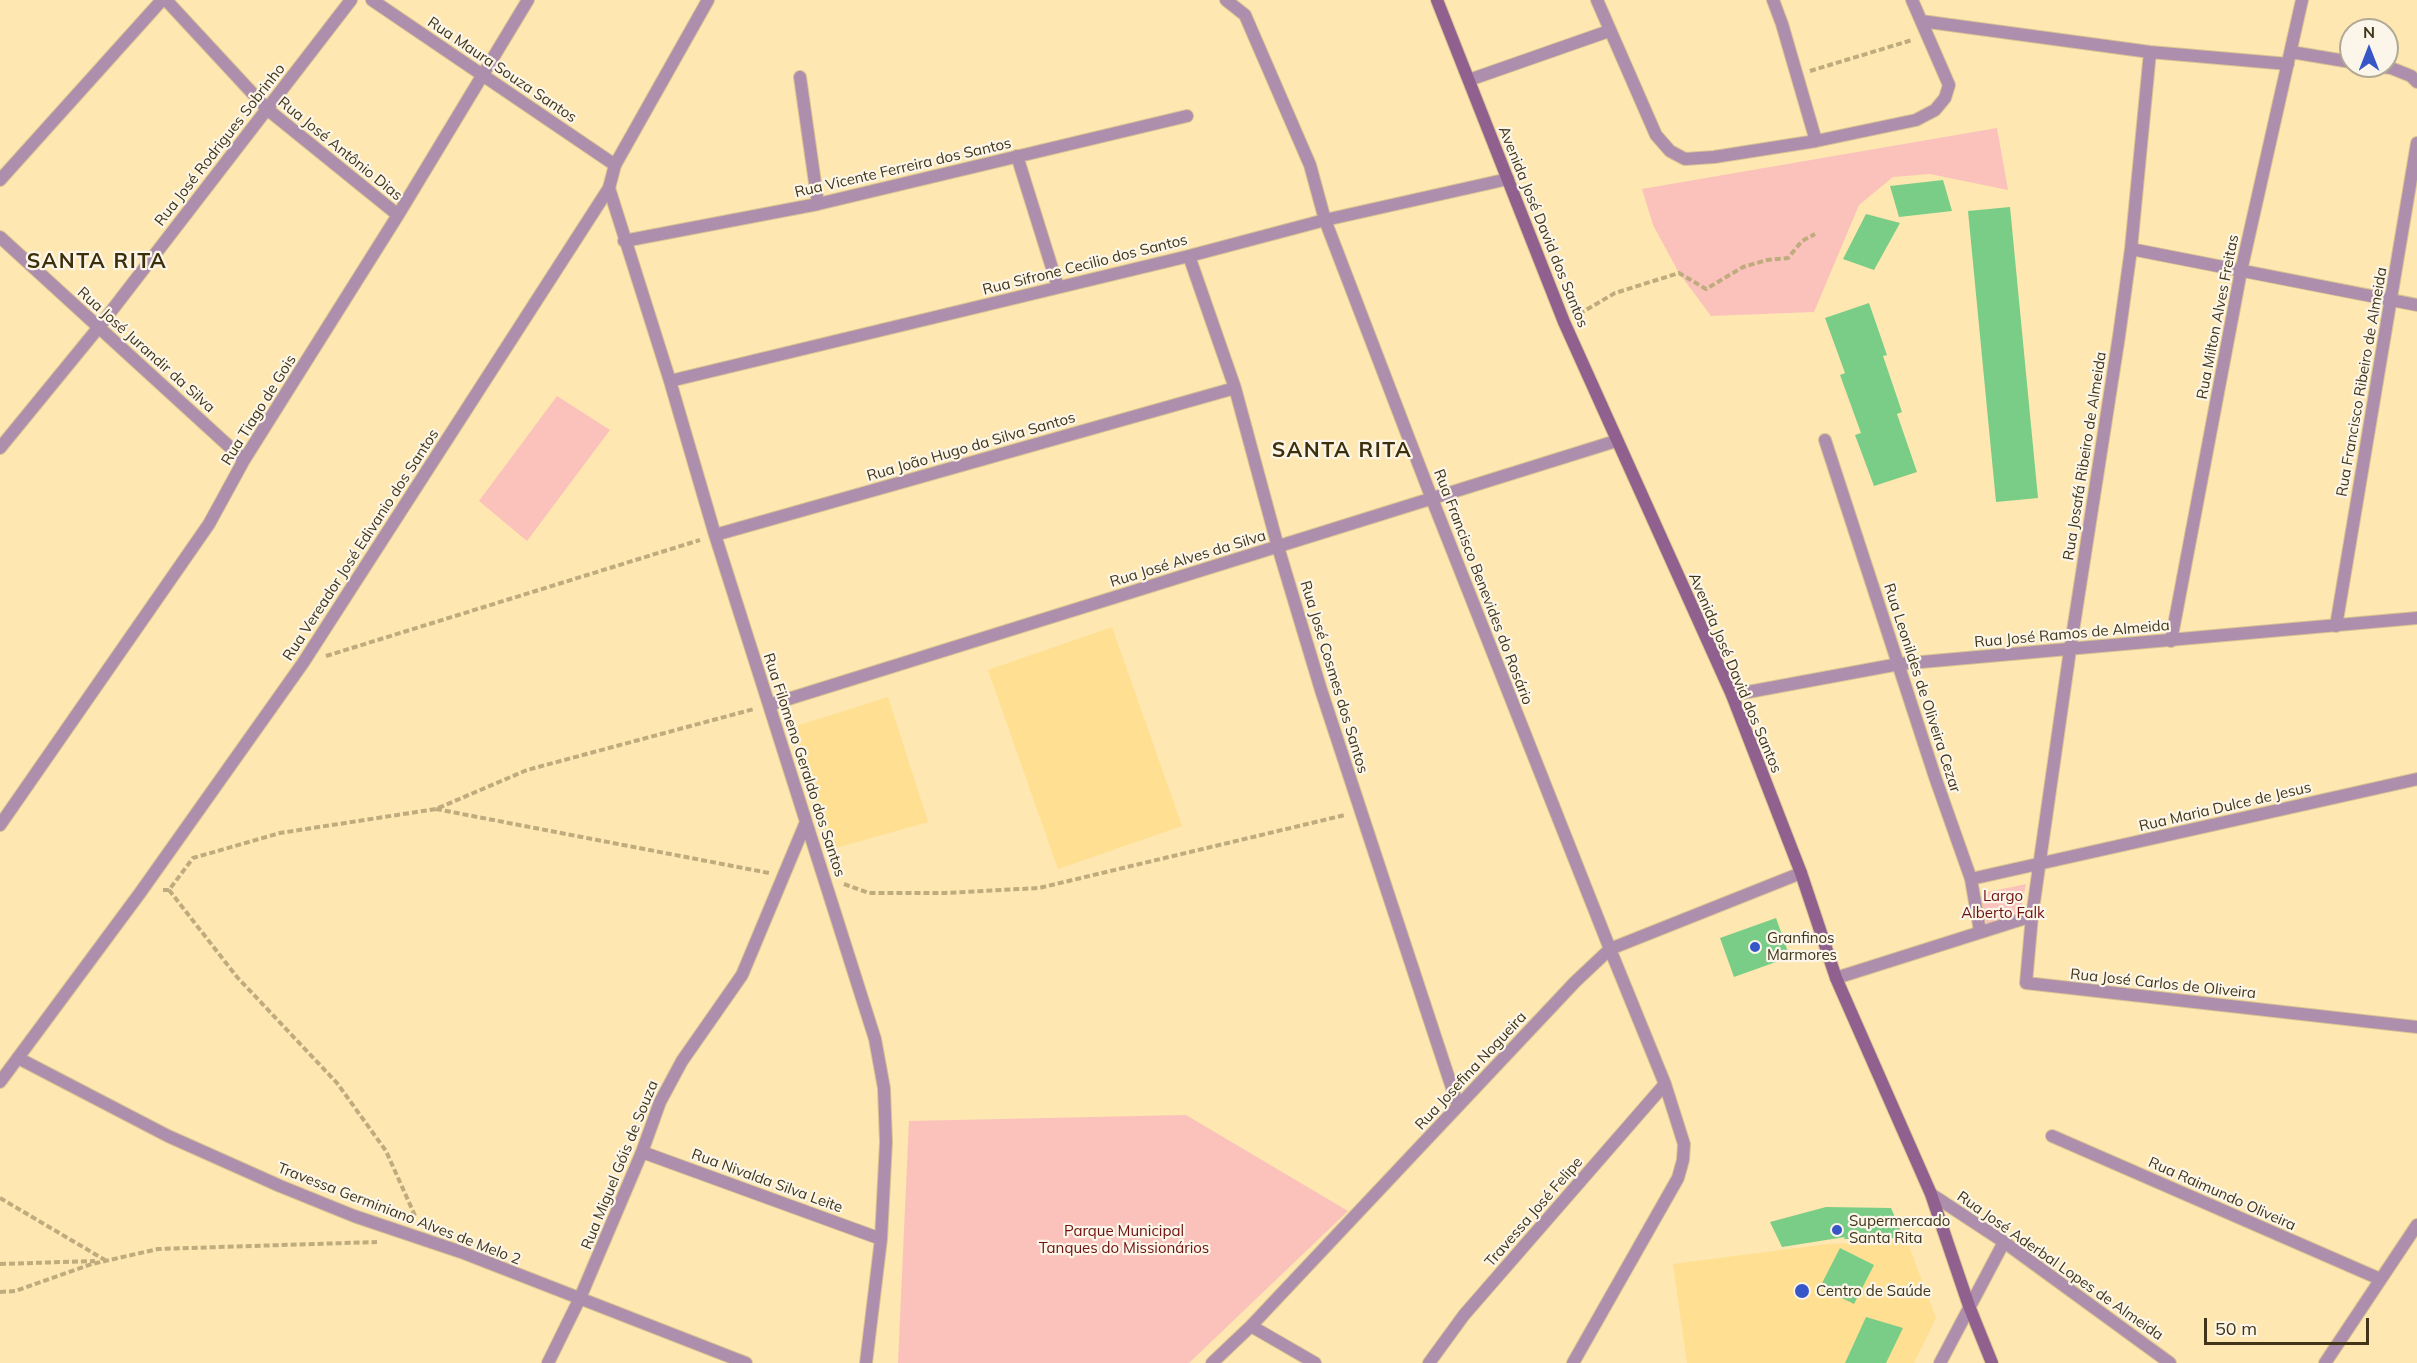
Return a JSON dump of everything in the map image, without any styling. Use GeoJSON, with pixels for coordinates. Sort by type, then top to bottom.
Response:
{"type":"FeatureCollection","features":[{"type":"Feature","properties":{"kind":"main road","name":"Avenida José David dos Santos"},"geometry":{"type":"LineString","coordinates":[[1437,0],[1564,322],[1732,696],[1801,873],[1836,978],[1931,1194],[1969,1306],[1992,1363]]}},
{"type":"Feature","properties":{"kind":"street","name":"Rua José Antônio Dias"},"geometry":{"type":"LineString","coordinates":[[164,0],[267,109],[398,215]]}},
{"type":"Feature","properties":{"kind":"street"},"geometry":{"type":"LineString","coordinates":[[0,180],[164,0]]}},
{"type":"Feature","properties":{"kind":"street","name":"Rua José Rodrigues Sobrinho"},"geometry":{"type":"LineString","coordinates":[[0,448],[99,327],[351,0]]}},
{"type":"Feature","properties":{"kind":"street","name":"Rua Maura Souza Santos"},"geometry":{"type":"LineString","coordinates":[[372,0],[615,165]]}},
{"type":"Feature","properties":{"kind":"street","name":"Rua Tiago de Gois"},"geometry":{"type":"LineString","coordinates":[[0,825],[209,524],[244,460],[398,215],[528,0]]}},
{"type":"Feature","properties":{"kind":"street","name":"Rua Vereador José Edivanio dos Santos"},"geometry":{"type":"LineString","coordinates":[[0,1082],[140,892],[303,663],[609,188],[615,165],[708,0]]}},
{"type":"Feature","properties":{"kind":"street","name":"Rua Francisco Benevides do Rosário"},"geometry":{"type":"LineString","coordinates":[[1226,0],[1245,15],[1263,52],[1310,165],[1325,220],[1432,499],[1665,1084],[1684,1144],[1678,1178],[1573,1363]]}},
{"type":"Feature","properties":{"kind":"street"},"geometry":{"type":"LineString","coordinates":[[1597,0],[1656,135],[1670,151],[1685,159],[1714,157],[1816,141],[1916,120],[1935,110],[1945,98],[1948,85],[1912,0]]}},
{"type":"Feature","properties":{"kind":"street"},"geometry":{"type":"LineString","coordinates":[[1773,0],[1816,141]]}},
{"type":"Feature","properties":{"kind":"street","name":"Rua Milton Alves Freitas"},"geometry":{"type":"LineString","coordinates":[[2171,641],[2241,271],[2302,0]]}},
{"type":"Feature","properties":{"kind":"street"},"geometry":{"type":"LineString","coordinates":[[1921,21],[2150,52],[2339,61]]}},
{"type":"Feature","properties":{"kind":"street"},"geometry":{"type":"LineString","coordinates":[[1469,80],[1609,31]]}},
{"type":"Feature","properties":{"kind":"street","name":"Rua Josafá Ribeiro de Almeida"},"geometry":{"type":"LineString","coordinates":[[2039,864],[2131,249],[2150,52]]}},
{"type":"Feature","properties":{"kind":"street"},"geometry":{"type":"LineString","coordinates":[[2399,72],[2411,76],[2417,82]]}},
{"type":"Feature","properties":{"kind":"street"},"geometry":{"type":"LineString","coordinates":[[800,77],[818,204]]}},
{"type":"Feature","properties":{"kind":"street","name":"Rua Vicente Ferreira dos Santos"},"geometry":{"type":"LineString","coordinates":[[624,241],[818,204],[1187,116]]}},
{"type":"Feature","properties":{"kind":"street","name":"Rua Francisco Ribeiro de Almeida"},"geometry":{"type":"LineString","coordinates":[[2336,626],[2417,143]]}},
{"type":"Feature","properties":{"kind":"street"},"geometry":{"type":"LineString","coordinates":[[1017,156],[1058,287]]}},
{"type":"Feature","properties":{"kind":"street","name":"Rua Sifrone Cecilio dos Santos"},"geometry":{"type":"LineString","coordinates":[[670,381],[1189,256],[1325,220],[1508,179]]}},
{"type":"Feature","properties":{"kind":"street","name":"Rua Filomeno Geraldo dos Santos"},"geometry":{"type":"LineString","coordinates":[[609,188],[875,1039],[884,1089],[886,1142],[880,1239],[866,1363]]}},
{"type":"Feature","properties":{"kind":"street","name":"Rua José Jurandir da Silva"},"geometry":{"type":"LineString","coordinates":[[0,237],[244,460]]}},
{"type":"Feature","properties":{"kind":"street"},"geometry":{"type":"LineString","coordinates":[[2131,249],[2417,304]]}},
{"type":"Feature","properties":{"kind":"street","name":"Rua José Cosmes dos Santos"},"geometry":{"type":"LineString","coordinates":[[1189,256],[1235,388],[1278,547],[1360,812],[1458,1106]]}},
{"type":"Feature","properties":{"kind":"street","name":"Rua João Hugo da Silva Santos"},"geometry":{"type":"LineString","coordinates":[[716,535],[1235,388]]}},
{"type":"Feature","properties":{"kind":"street","name":"Rua Leonildes de Oliveira Cezar"},"geometry":{"type":"LineString","coordinates":[[1825,440],[1935,777],[1971,879],[1980,932]]}},
{"type":"Feature","properties":{"kind":"street","name":"Rua José Alves da Silva"},"geometry":{"type":"LineString","coordinates":[[769,705],[1616,441]]}},
{"type":"Feature","properties":{"kind":"street","name":"Rua José Ramos de Almeida"},"geometry":{"type":"LineString","coordinates":[[1732,696],[1899,664],[2417,618]]}},
{"type":"Feature","properties":{"kind":"street","name":"Rua Maria Dulce de Jesus"},"geometry":{"type":"LineString","coordinates":[[2039,864],[2417,778]]}},
{"type":"Feature","properties":{"kind":"street","name":"Rua Miguel Góis de Souza"},"geometry":{"type":"LineString","coordinates":[[548,1363],[580,1298],[642,1152],[660,1102],[674,1075],[742,975],[806,822]]}},
{"type":"Feature","properties":{"kind":"street"},"geometry":{"type":"LineString","coordinates":[[1971,879],[2039,864]]}},
{"type":"Feature","properties":{"kind":"street","name":"Rua José Carlos de Oliveira"},"geometry":{"type":"LineString","coordinates":[[2039,864],[2026,983],[2417,1027]]}},
{"type":"Feature","properties":{"kind":"street","name":"Rua Josefina Nogueira"},"geometry":{"type":"LineString","coordinates":[[1212,1363],[1251,1326],[1575,982],[1610,949],[1801,873]]}},
{"type":"Feature","properties":{"kind":"street"},"geometry":{"type":"LineString","coordinates":[[1836,978],[2032,916]]}},
{"type":"Feature","properties":{"kind":"street","name":"Travessa Germiniano Alves de Melo 2"},"geometry":{"type":"LineString","coordinates":[[18,1058],[168,1136],[280,1186],[354,1216],[460,1252],[746,1363]]}},
{"type":"Feature","properties":{"kind":"street","name":"Travessa José Felipe"},"geometry":{"type":"LineString","coordinates":[[1429,1363],[1464,1315],[1665,1084]]}},
{"type":"Feature","properties":{"kind":"street","name":"Rua Raimundo Oliveira"},"geometry":{"type":"LineString","coordinates":[[2052,1136],[2380,1279]]}},
{"type":"Feature","properties":{"kind":"street","name":"Rua Nivalda Silva Leite"},"geometry":{"type":"LineString","coordinates":[[642,1152],[880,1239]]}},
{"type":"Feature","properties":{"kind":"street","name":"Rua José Aderbal Lopes de Almeida"},"geometry":{"type":"LineString","coordinates":[[1931,1194],[2004,1242],[2170,1363]]}},
{"type":"Feature","properties":{"kind":"street"},"geometry":{"type":"LineString","coordinates":[[2325,1363],[2417,1225]]}},
{"type":"Feature","properties":{"kind":"street"},"geometry":{"type":"LineString","coordinates":[[1940,1363],[2004,1242]]}},
{"type":"Feature","properties":{"kind":"street"},"geometry":{"type":"LineString","coordinates":[[1251,1326],[1315,1363]]}},
{"type":"Feature","properties":{"kind":"path"},"geometry":{"type":"LineString","coordinates":[[1795,76],[1927,36]]}},
{"type":"Feature","properties":{"kind":"path"},"geometry":{"type":"LineString","coordinates":[[1564,322],[1615,293],[1679,273],[1706,289],[1743,267],[1767,260],[1788,258],[1802,241],[1815,234]]}},
{"type":"Feature","properties":{"kind":"path"},"geometry":{"type":"LineString","coordinates":[[303,663],[716,535]]}},
{"type":"Feature","properties":{"kind":"path"},"geometry":{"type":"LineString","coordinates":[[140,892],[170,890],[194,858],[280,833],[436,809],[527,770],[769,705]]}},
{"type":"Feature","properties":{"kind":"path"},"geometry":{"type":"LineString","coordinates":[[436,809],[784,876]]}},
{"type":"Feature","properties":{"kind":"path"},"geometry":{"type":"LineString","coordinates":[[824,876],[869,893],[945,893],[1038,888],[1360,812]]}},
{"type":"Feature","properties":{"kind":"path"},"geometry":{"type":"LineString","coordinates":[[170,890],[237,977],[337,1083],[386,1151],[414,1216],[423,1223]]}},
{"type":"Feature","properties":{"kind":"path"},"geometry":{"type":"LineString","coordinates":[[0,1198],[105,1261]]}},
{"type":"Feature","properties":{"kind":"path"},"geometry":{"type":"LineString","coordinates":[[0,1292],[15,1291],[105,1261],[158,1249],[381,1242]]}},
{"type":"Feature","properties":{"kind":"path"},"geometry":{"type":"LineString","coordinates":[[0,1264],[105,1261]]}},
{"type":"Feature","properties":{"kind":"shaded area"},"geometry":{"type":"Polygon","coordinates":[[[1112,627],[1182,826],[1058,869],[988,670],[1112,627]]]}},
{"type":"Feature","properties":{"kind":"shaded area"},"geometry":{"type":"Polygon","coordinates":[[[888,697],[928,822],[832,849],[793,727],[888,697]]]}},
{"type":"Feature","properties":{"kind":"shaded area","name":"Centro de Saúde"},"geometry":{"type":"Polygon","coordinates":[[[1907,1241],[1936,1318],[1914,1363],[1687,1363],[1673,1264],[1828,1244],[1907,1241]]]}},
{"type":"Feature","properties":{"kind":"green space"},"geometry":{"type":"Polygon","coordinates":[[[1997,128],[2008,190],[1930,174],[1893,177],[1859,205],[1814,312],[1711,316],[1679,273],[1653,225],[1642,189],[1997,128]]]}},
{"type":"Feature","properties":{"kind":"green space"},"geometry":{"type":"Polygon","coordinates":[[[557,396],[610,430],[527,541],[479,501],[557,396]]]}},
{"type":"Feature","properties":{"kind":"green space","name":"Largo Alberto Falk"},"geometry":{"type":"Polygon","coordinates":[[[2026,884],[2020,915],[1990,924],[1986,922],[1981,898],[1983,893],[2026,884]]]}},
{"type":"Feature","properties":{"kind":"green space","name":"Parque Municipal Tanques do Missionários"},"geometry":{"type":"Polygon","coordinates":[[[1186,1115],[1348,1211],[1189,1363],[898,1363],[909,1121],[1186,1115]]]}},
{"type":"Feature","properties":{"kind":"building"},"geometry":{"type":"Polygon","coordinates":[[[1943,180],[1952,211],[1899,217],[1890,186],[1943,180]]]}},
{"type":"Feature","properties":{"kind":"building"},"geometry":{"type":"Polygon","coordinates":[[[2010,207],[2038,498],[1996,502],[1968,211],[2010,207]]]}},
{"type":"Feature","properties":{"kind":"building"},"geometry":{"type":"Polygon","coordinates":[[[1866,214],[1900,223],[1874,270],[1843,259],[1866,214]]]}},
{"type":"Feature","properties":{"kind":"building"},"geometry":{"type":"Polygon","coordinates":[[[1869,303],[1887,355],[1883,356],[1902,412],[1897,414],[1917,472],[1874,486],[1855,435],[1861,433],[1840,375],[1845,373],[1825,318],[1869,303]]]}},
{"type":"Feature","properties":{"kind":"building","name":"Granfinos Marmores"},"geometry":{"type":"Polygon","coordinates":[[[1776,918],[1790,957],[1734,977],[1720,938],[1776,918]]]}},
{"type":"Feature","properties":{"kind":"building","name":"Supermercado Santa Rita"},"geometry":{"type":"Polygon","coordinates":[[[1826,1207],[1891,1208],[1904,1238],[1844,1239],[1845,1237],[1782,1247],[1770,1222],[1826,1207]]]}},
{"type":"Feature","properties":{"kind":"building"},"geometry":{"type":"Polygon","coordinates":[[[1840,1248],[1874,1265],[1854,1304],[1820,1287],[1840,1248]]]}},
{"type":"Feature","properties":{"kind":"building"},"geometry":{"type":"Polygon","coordinates":[[[1866,1317],[1903,1328],[1886,1363],[1845,1363],[1866,1317]]]}},
{"type":"Feature","properties":{"kind":"place","name":"Granfinos Marmores"},"geometry":{"type":"Point","coordinates":[1755,947]}},
{"type":"Feature","properties":{"kind":"place","name":"Supermercado Santa Rita"},"geometry":{"type":"Point","coordinates":[1837,1230]}},
{"type":"Feature","properties":{"kind":"place","name":"Centro de Saúde"},"geometry":{"type":"Point","coordinates":[1802,1291]}},
{"type":"Feature","properties":{"kind":"district","name":"SANTA RITA"},"geometry":{"type":"Point","coordinates":[97,262]}},
{"type":"Feature","properties":{"kind":"district","name":"SANTA RITA"},"geometry":{"type":"Point","coordinates":[1342,451]}}]}
